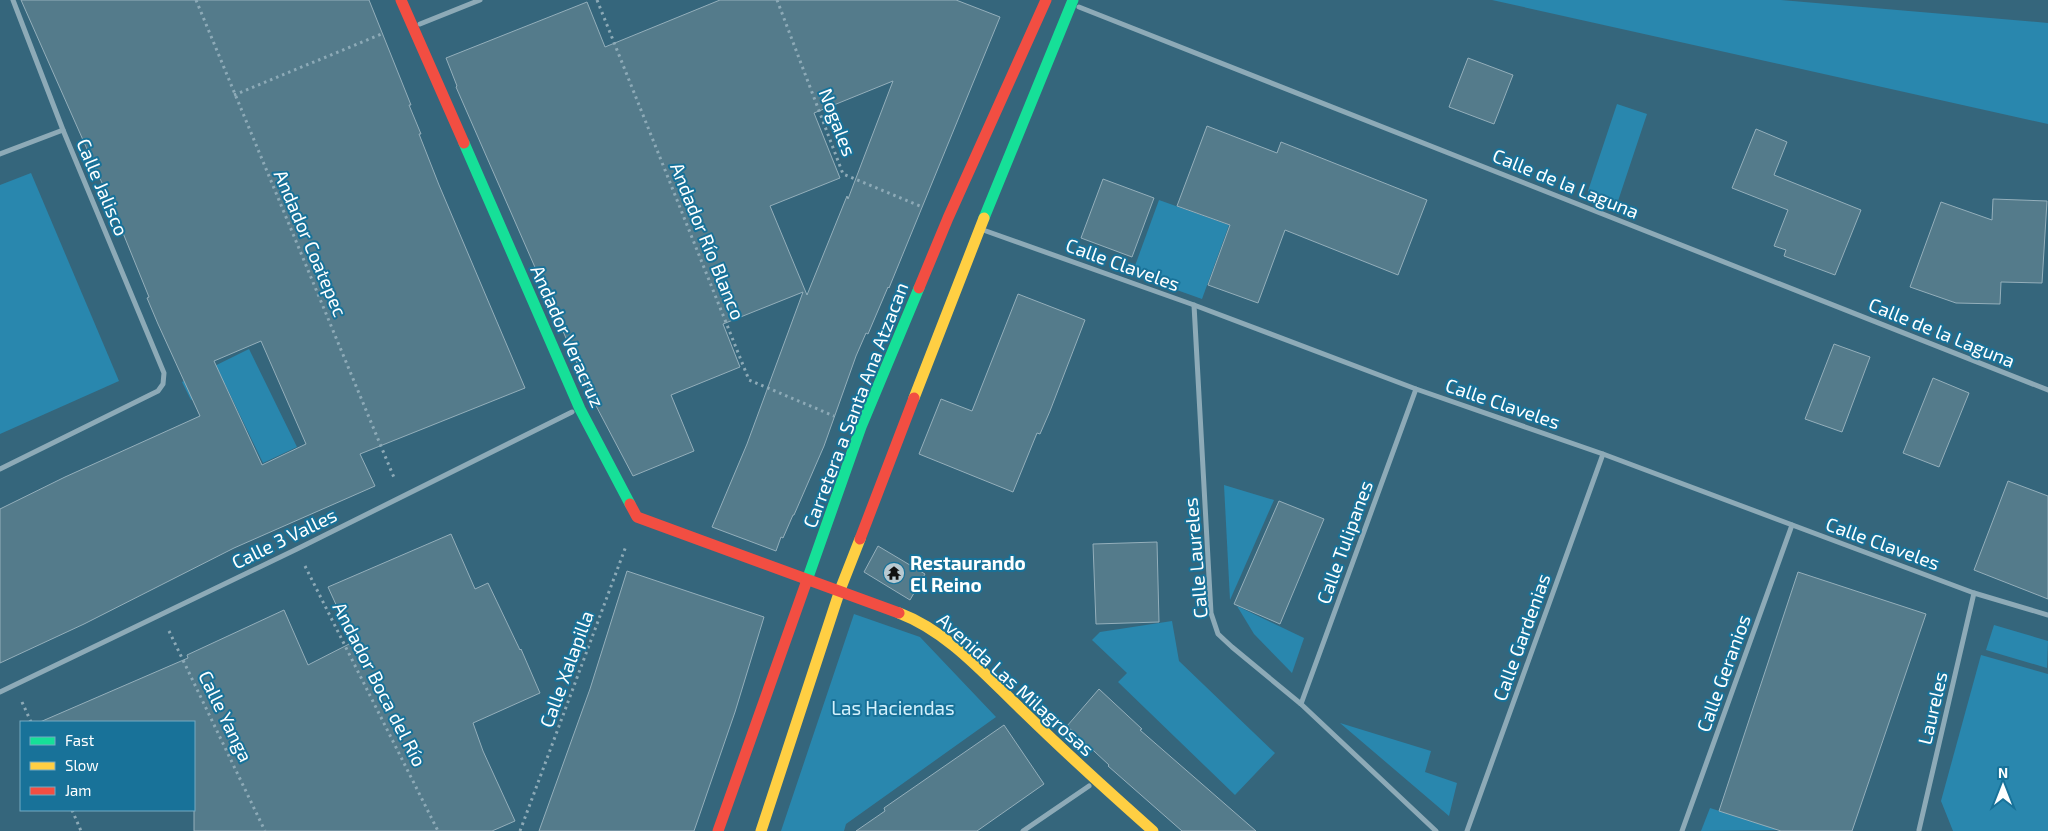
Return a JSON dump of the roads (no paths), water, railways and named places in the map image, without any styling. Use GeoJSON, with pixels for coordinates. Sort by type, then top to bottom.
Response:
{"type":"FeatureCollection","features":[{"type":"Feature","properties":{"kind":"street","name":"Calle Jalisco"},"geometry":{"type":"LineString","coordinates":[[0,469],[158,391],[163,384],[164,373],[63,130],[13,0]]}},
{"type":"Feature","properties":{"kind":"street","name":"Andador Veracruz"},"geometry":{"type":"LineString","coordinates":[[401,0],[580,409],[637,517],[808,579]]}},
{"type":"Feature","properties":{"kind":"street"},"geometry":{"type":"LineString","coordinates":[[411,25],[480,0]]}},
{"type":"Feature","properties":{"kind":"street","name":"Carretera a Santa Ana Atzacan"},"geometry":{"type":"LineString","coordinates":[[718,831],[861,427],[1046,0]]}},
{"type":"Feature","properties":{"kind":"street"},"geometry":{"type":"LineString","coordinates":[[761,831],[840,590],[976,227],[1069,1]]}},
{"type":"Feature","properties":{"kind":"street","name":"Calle de la Laguna"},"geometry":{"type":"LineString","coordinates":[[1069,1],[2048,390]]}},
{"type":"Feature","properties":{"kind":"street"},"geometry":{"type":"LineString","coordinates":[[0,154],[63,130]]}},
{"type":"Feature","properties":{"kind":"street","name":"Calle Claveles"},"geometry":{"type":"LineString","coordinates":[[976,227],[1416,389],[1603,454],[1974,593],[2048,615]]}},
{"type":"Feature","properties":{"kind":"street","name":"Calle Laureles"},"geometry":{"type":"LineString","coordinates":[[1194,306],[1211,613],[1218,634],[1301,704],[1436,831]]}},
{"type":"Feature","properties":{"kind":"street","name":"Calle Tulipanes"},"geometry":{"type":"LineString","coordinates":[[1301,704],[1416,389]]}},
{"type":"Feature","properties":{"kind":"street","name":"Calle 3 Valles"},"geometry":{"type":"LineString","coordinates":[[0,692],[297,549],[580,409]]}},
{"type":"Feature","properties":{"kind":"street","name":"Calle Gardenias"},"geometry":{"type":"LineString","coordinates":[[1468,831],[1603,454]]}},
{"type":"Feature","properties":{"kind":"street","name":"Calle Geranios"},"geometry":{"type":"LineString","coordinates":[[1682,831],[1792,525]]}},
{"type":"Feature","properties":{"kind":"street","name":"Avenida Las Milagrosas"},"geometry":{"type":"LineString","coordinates":[[808,579],[918,620],[936,631],[1096,781],[1153,831]]}},
{"type":"Feature","properties":{"kind":"street","name":"Laureles"},"geometry":{"type":"LineString","coordinates":[[1919,831],[1974,593]]}},
{"type":"Feature","properties":{"kind":"street"},"geometry":{"type":"LineString","coordinates":[[1023,831],[1096,781]]}},
{"type":"Feature","properties":{"kind":"place","name":"Restaurando El Reino"},"geometry":{"type":"Point","coordinates":[894,573]}},
{"type":"Feature","properties":{"kind":"park label","name":"Las Haciendas"},"geometry":{"type":"Point","coordinates":[893,707]}}]}
